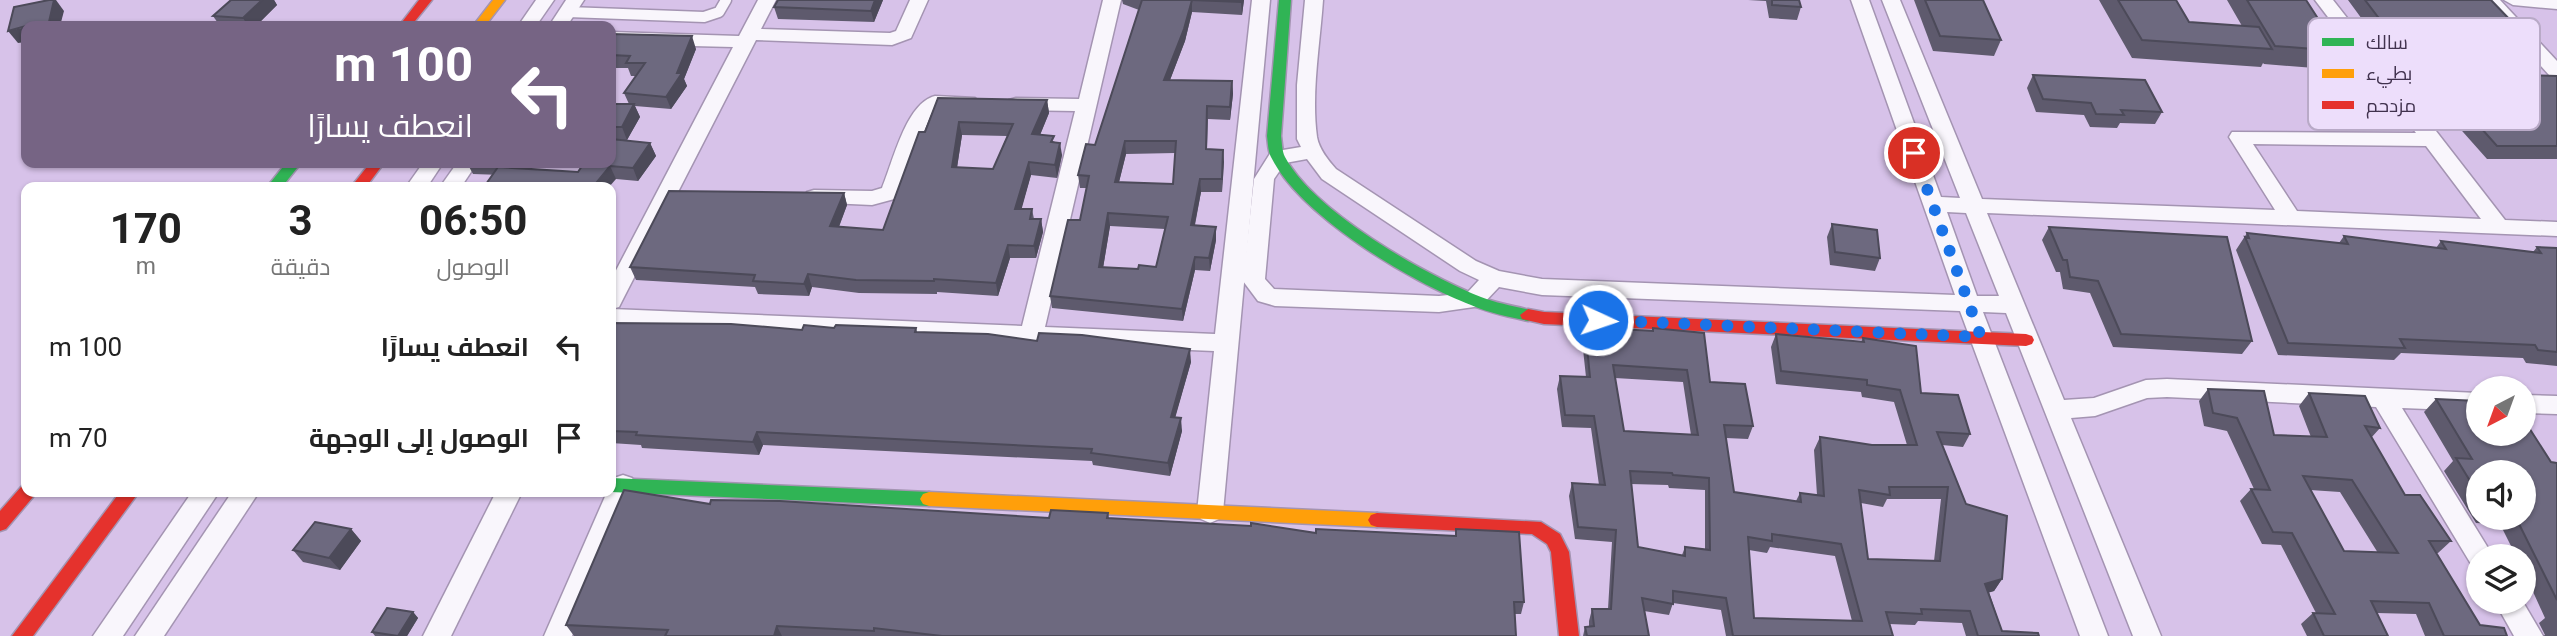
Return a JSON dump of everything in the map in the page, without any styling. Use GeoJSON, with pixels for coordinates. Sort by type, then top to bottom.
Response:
{"type":"FeatureCollection","features":[{"type":"Feature","properties":{"kind":"street"},"geometry":{"type":"LineString","coordinates":[[409,21],[426,0]]}},
{"type":"Feature","properties":{"kind":"street"},"geometry":{"type":"LineString","coordinates":[[483,21],[499,0]]}},
{"type":"Feature","properties":{"kind":"street"},"geometry":{"type":"LineString","coordinates":[[616,291],[767,0]]}},
{"type":"Feature","properties":{"kind":"street"},"geometry":{"type":"LineString","coordinates":[[616,38],[897,37],[906,30],[919,0]]}},
{"type":"Feature","properties":{"kind":"street"},"geometry":{"type":"LineString","coordinates":[[1032,334],[1112,0]]}},
{"type":"Feature","properties":{"kind":"street"},"geometry":{"type":"LineString","coordinates":[[1210,512],[1261,0]]}},
{"type":"Feature","properties":{"kind":"street"},"geometry":{"type":"LineString","coordinates":[[1285,0],[1274,136],[1278,158],[1293,180],[1320,204],[1442,286],[1504,311],[1544,318],[2026,340]]}},
{"type":"Feature","properties":{"kind":"street"},"geometry":{"type":"LineString","coordinates":[[1314,0],[1307,85],[1307,139],[1312,152],[1329,174],[1468,266],[1494,278],[1542,287],[2012,304]]}},
{"type":"Feature","properties":{"kind":"street"},"geometry":{"type":"LineString","coordinates":[[1860,0],[1981,337],[2094,636]]}},
{"type":"Feature","properties":{"kind":"street"},"geometry":{"type":"LineString","coordinates":[[1891,0],[2147,636]]}},
{"type":"Feature","properties":{"kind":"street"},"geometry":{"type":"LineString","coordinates":[[2324,0],[2338,18]]}},
{"type":"Feature","properties":{"kind":"street"},"geometry":{"type":"LineString","coordinates":[[2490,0],[2504,18]]}},
{"type":"Feature","properties":{"kind":"street"},"geometry":{"type":"LineString","coordinates":[[2513,0],[2557,4]]}},
{"type":"Feature","properties":{"kind":"street"},"geometry":{"type":"LineString","coordinates":[[530,21],[543,2],[568,11]]}},
{"type":"Feature","properties":{"kind":"street"},"geometry":{"type":"LineString","coordinates":[[2540,62],[2552,77]]}},
{"type":"Feature","properties":{"kind":"street"},"geometry":{"type":"LineString","coordinates":[[791,197],[884,197],[895,187],[922,112],[927,106],[944,102],[1086,106]]}},
{"type":"Feature","properties":{"kind":"street"},"geometry":{"type":"LineString","coordinates":[[2424,130],[2499,227]]}},
{"type":"Feature","properties":{"kind":"street"},"geometry":{"type":"LineString","coordinates":[[2290,218],[2239,137],[2432,140]]}},
{"type":"Feature","properties":{"kind":"street"},"geometry":{"type":"LineString","coordinates":[[1312,152],[1278,158],[1264,179],[1254,281],[1266,295],[1275,298],[1416,305],[1473,300],[1494,278]]}},
{"type":"Feature","properties":{"kind":"street"},"geometry":{"type":"LineString","coordinates":[[278,182],[290,168]]}},
{"type":"Feature","properties":{"kind":"street"},"geometry":{"type":"LineString","coordinates":[[362,182],[373,168]]}},
{"type":"Feature","properties":{"kind":"street"},"geometry":{"type":"LineString","coordinates":[[668,194],[695,195]]}},
{"type":"Feature","properties":{"kind":"street"},"geometry":{"type":"LineString","coordinates":[[1933,204],[2557,229]]}},
{"type":"Feature","properties":{"kind":"street"},"geometry":{"type":"LineString","coordinates":[[616,317],[1226,343]]}},
{"type":"Feature","properties":{"kind":"street"},"geometry":{"type":"LineString","coordinates":[[2054,410],[2095,407],[2146,389],[2167,388],[2466,401]]}},
{"type":"Feature","properties":{"kind":"street"},"geometry":{"type":"LineString","coordinates":[[2383,398],[2473,544]]}},
{"type":"Feature","properties":{"kind":"street"},"geometry":{"type":"LineString","coordinates":[[2536,404],[2557,405]]}},
{"type":"Feature","properties":{"kind":"street"},"geometry":{"type":"LineString","coordinates":[[617,485],[1535,527],[1554,539],[1560,552],[1569,636]]}},
{"type":"Feature","properties":{"kind":"street"},"geometry":{"type":"LineString","coordinates":[[0,524],[23,497]]}},
{"type":"Feature","properties":{"kind":"street"},"geometry":{"type":"LineString","coordinates":[[22,636],[126,497]]}},
{"type":"Feature","properties":{"kind":"street"},"geometry":{"type":"LineString","coordinates":[[107,636],[203,497]]}},
{"type":"Feature","properties":{"kind":"street"},"geometry":{"type":"LineString","coordinates":[[149,636],[243,497]]}},
{"type":"Feature","properties":{"kind":"street"},"geometry":{"type":"LineString","coordinates":[[437,636],[506,497]]}},
{"type":"Feature","properties":{"kind":"street"},"geometry":{"type":"LineString","coordinates":[[558,636],[612,497]]}},
{"type":"Feature","properties":{"kind":"street"},"geometry":{"type":"LineString","coordinates":[[2515,614],[2529,636]]}},
{"type":"Feature","properties":{"kind":"lane"},"geometry":{"type":"LineString","coordinates":[[568,11],[704,17],[719,12],[726,0]]}},
{"type":"Feature","properties":{"kind":"building"},"geometry":{"type":"Polygon","coordinates":[[[54,0],[49,21],[21,21],[21,27],[8,31],[14,7],[54,0]]]}},
{"type":"Feature","properties":{"kind":"building"},"geometry":{"type":"Polygon","coordinates":[[[231,0],[262,0],[243,18],[213,16],[231,0]]]}},
{"type":"Feature","properties":{"kind":"building"},"geometry":{"type":"Polygon","coordinates":[[[778,0],[875,0],[871,11],[774,7],[778,0]]]}},
{"type":"Feature","properties":{"kind":"building"},"geometry":{"type":"Polygon","coordinates":[[[1142,0],[1192,0],[1164,80],[1232,81],[1230,107],[1207,106],[1206,149],[1223,150],[1222,179],[1200,179],[1191,225],[1216,227],[1209,258],[1195,257],[1182,309],[1050,296],[1068,220],[1080,220],[1089,176],[1078,175],[1086,144],[1095,145],[1142,0]],[[1125,141],[1115,182],[1173,184],[1176,141],[1125,141]],[[1108,213],[1099,267],[1156,267],[1168,217],[1108,213]]]}},
{"type":"Feature","properties":{"kind":"building"},"geometry":{"type":"Polygon","coordinates":[[[1192,0],[1242,0],[1241,2],[1192,0]]]}},
{"type":"Feature","properties":{"kind":"building"},"geometry":{"type":"Polygon","coordinates":[[[1772,0],[1799,0],[1801,7],[1772,5],[1772,0]]]}},
{"type":"Feature","properties":{"kind":"building"},"geometry":{"type":"Polygon","coordinates":[[[1925,0],[1983,0],[2001,40],[1940,36],[1925,0]]]}},
{"type":"Feature","properties":{"kind":"building"},"geometry":{"type":"Polygon","coordinates":[[[2118,0],[2176,0],[2189,22],[2259,27],[2272,49],[2142,40],[2118,0]]]}},
{"type":"Feature","properties":{"kind":"building"},"geometry":{"type":"Polygon","coordinates":[[[2247,0],[2306,0],[2318,18],[2308,18],[2308,49],[2275,46],[2247,0]]]}},
{"type":"Feature","properties":{"kind":"building"},"geometry":{"type":"Polygon","coordinates":[[[2365,0],[2491,0],[2508,18],[2379,18],[2365,0]]]}},
{"type":"Feature","properties":{"kind":"building"},"geometry":{"type":"Polygon","coordinates":[[[616,34],[692,36],[677,73],[682,73],[666,97],[624,93],[645,63],[626,63],[630,56],[616,55],[616,34]]]}},
{"type":"Feature","properties":{"kind":"building"},"geometry":{"type":"Polygon","coordinates":[[[2033,75],[2145,80],[2162,112],[2121,110],[2124,115],[2096,114],[2091,103],[2043,99],[2033,75]]]}},
{"type":"Feature","properties":{"kind":"building"},"geometry":{"type":"Polygon","coordinates":[[[2540,75],[2557,76],[2557,146],[2497,146],[2483,130],[2540,130],[2540,75]]]}},
{"type":"Feature","properties":{"kind":"building"},"geometry":{"type":"Polygon","coordinates":[[[938,98],[1047,100],[1032,134],[1054,136],[1051,142],[1060,143],[1055,165],[1029,162],[1015,209],[1032,209],[1030,219],[1041,219],[1034,246],[1008,245],[996,283],[934,279],[856,280],[808,274],[804,284],[753,281],[755,275],[630,267],[669,191],[844,193],[830,226],[883,230],[919,132],[925,132],[938,98]],[[959,122],[952,167],[993,169],[1013,124],[959,122]]]}},
{"type":"Feature","properties":{"kind":"building"},"geometry":{"type":"Polygon","coordinates":[[[616,104],[634,104],[622,127],[616,127],[616,104]]]}},
{"type":"Feature","properties":{"kind":"building"},"geometry":{"type":"Polygon","coordinates":[[[616,140],[650,143],[633,168],[616,167],[616,140]]]}},
{"type":"Feature","properties":{"kind":"building"},"geometry":{"type":"Polygon","coordinates":[[[497,168],[578,172],[581,168],[608,168],[597,182],[488,182],[497,168]]]}},
{"type":"Feature","properties":{"kind":"building"},"geometry":{"type":"Polygon","coordinates":[[[1832,224],[1877,230],[1880,258],[1835,252],[1832,224]]]}},
{"type":"Feature","properties":{"kind":"building"},"geometry":{"type":"Polygon","coordinates":[[[2049,227],[2227,237],[2252,341],[2121,334],[2098,281],[2070,277],[2067,260],[2063,260],[2049,227]]]}},
{"type":"Feature","properties":{"kind":"building"},"geometry":{"type":"Polygon","coordinates":[[[2247,233],[2348,244],[2344,236],[2446,249],[2441,241],[2541,253],[2537,247],[2557,248],[2557,352],[2538,350],[2535,345],[2400,339],[2405,348],[2288,343],[2245,237],[2249,238],[2247,233]]]}},
{"type":"Feature","properties":{"kind":"building"},"geometry":{"type":"Polygon","coordinates":[[[616,323],[731,324],[802,330],[804,325],[834,328],[836,325],[916,328],[915,332],[988,334],[1037,341],[1039,333],[1082,335],[1190,349],[1171,417],[1181,418],[1168,463],[1091,453],[1092,449],[757,432],[753,442],[636,435],[637,432],[616,431],[616,323]]]}},
{"type":"Feature","properties":{"kind":"building"},"geometry":{"type":"Polygon","coordinates":[[[1585,327],[1653,331],[1653,328],[1704,333],[1710,382],[1745,384],[1753,426],[1724,425],[1734,492],[1801,502],[1800,493],[1824,496],[1820,437],[1872,445],[1917,445],[1900,390],[1867,385],[1867,380],[1781,371],[1776,334],[1864,342],[1863,338],[1916,346],[1921,393],[1958,395],[1970,434],[1937,432],[1966,504],[2007,516],[2002,579],[1985,584],[2002,631],[2038,633],[2039,636],[1978,636],[1970,611],[1921,609],[1922,614],[1886,612],[1893,636],[1733,636],[1726,598],[1673,591],[1673,604],[1642,598],[1649,636],[1587,636],[1585,627],[1594,626],[1592,609],[1611,609],[1616,530],[1578,527],[1572,483],[1605,485],[1594,416],[1565,415],[1560,376],[1590,377],[1585,327]],[[1613,365],[1624,431],[1698,435],[1687,370],[1613,365]],[[1630,471],[1638,547],[1685,556],[1685,547],[1710,550],[1709,478],[1630,471]],[[1889,487],[1890,495],[1859,490],[1868,559],[1940,561],[1948,487],[1889,487]],[[1772,534],[1772,541],[1748,537],[1754,618],[1862,621],[1841,544],[1772,534]]]}},
{"type":"Feature","properties":{"kind":"building"},"geometry":{"type":"Polygon","coordinates":[[[2208,389],[2264,391],[2274,435],[2327,437],[2309,393],[2365,396],[2380,428],[2365,426],[2405,495],[2420,495],[2451,541],[2429,541],[2466,602],[2466,614],[2473,614],[2480,625],[2504,628],[2507,636],[2444,636],[2429,603],[2371,601],[2388,636],[2324,636],[2313,613],[2335,614],[2292,533],[2273,532],[2251,489],[2270,490],[2237,418],[2213,413],[2208,389]],[[2303,476],[2344,551],[2398,553],[2352,480],[2303,476]]]}},
{"type":"Feature","properties":{"kind":"building"},"geometry":{"type":"Polygon","coordinates":[[[2436,399],[2466,400],[2466,446],[2536,446],[2536,439],[2551,462],[2557,463],[2557,600],[2536,558],[2536,544],[2529,544],[2522,530],[2536,530],[2536,460],[2466,460],[2466,474],[2456,458],[2472,459],[2436,399]]]}},
{"type":"Feature","properties":{"kind":"building"},"geometry":{"type":"Polygon","coordinates":[[[624,490],[710,504],[711,500],[780,501],[1049,518],[1051,510],[1108,513],[1107,518],[1251,526],[1251,523],[1316,533],[1316,529],[1456,536],[1456,529],[1519,532],[1524,602],[1514,602],[1516,636],[942,636],[874,628],[874,631],[777,626],[774,636],[665,636],[668,630],[566,625],[624,490]]]}},
{"type":"Feature","properties":{"kind":"building"},"geometry":{"type":"Polygon","coordinates":[[[315,522],[351,529],[329,558],[293,550],[315,522]]]}},
{"type":"Feature","properties":{"kind":"building"},"geometry":{"type":"Polygon","coordinates":[[[387,608],[413,612],[398,636],[372,632],[387,608]]]}},
{"type":"Feature","properties":{"kind":"traffic: fast"},"geometry":{"type":"LineString","coordinates":[[1285,0],[1274,136],[1277,155],[1291,177],[1336,219],[1393,258],[1471,299],[1528,315]]}},
{"type":"Feature","properties":{"kind":"traffic: fast"},"geometry":{"type":"LineString","coordinates":[[278,182],[290,168]]}},
{"type":"Feature","properties":{"kind":"traffic: fast"},"geometry":{"type":"LineString","coordinates":[[616,485],[929,499]]}},
{"type":"Feature","properties":{"kind":"traffic: slow"},"geometry":{"type":"LineString","coordinates":[[483,21],[499,0]]}},
{"type":"Feature","properties":{"kind":"traffic: slow"},"geometry":{"type":"LineString","coordinates":[[929,499],[1377,520]]}},
{"type":"Feature","properties":{"kind":"traffic: jam"},"geometry":{"type":"LineString","coordinates":[[409,21],[426,0]]}},
{"type":"Feature","properties":{"kind":"traffic: jam"},"geometry":{"type":"LineString","coordinates":[[362,182],[373,168]]}},
{"type":"Feature","properties":{"kind":"traffic: jam"},"geometry":{"type":"LineString","coordinates":[[1528,315],[1544,318],[2026,340]]}},
{"type":"Feature","properties":{"kind":"traffic: jam"},"geometry":{"type":"LineString","coordinates":[[0,524],[23,497]]}},
{"type":"Feature","properties":{"kind":"traffic: jam"},"geometry":{"type":"LineString","coordinates":[[22,636],[126,497]]}},
{"type":"Feature","properties":{"kind":"traffic: jam"},"geometry":{"type":"LineString","coordinates":[[1377,520],[1535,527],[1554,539],[1560,552],[1569,636]]}},
{"type":"Feature","properties":{"kind":"route"},"geometry":{"type":"LineString","coordinates":[[1598,320],[1981,337],[1914,153]]}}]}
